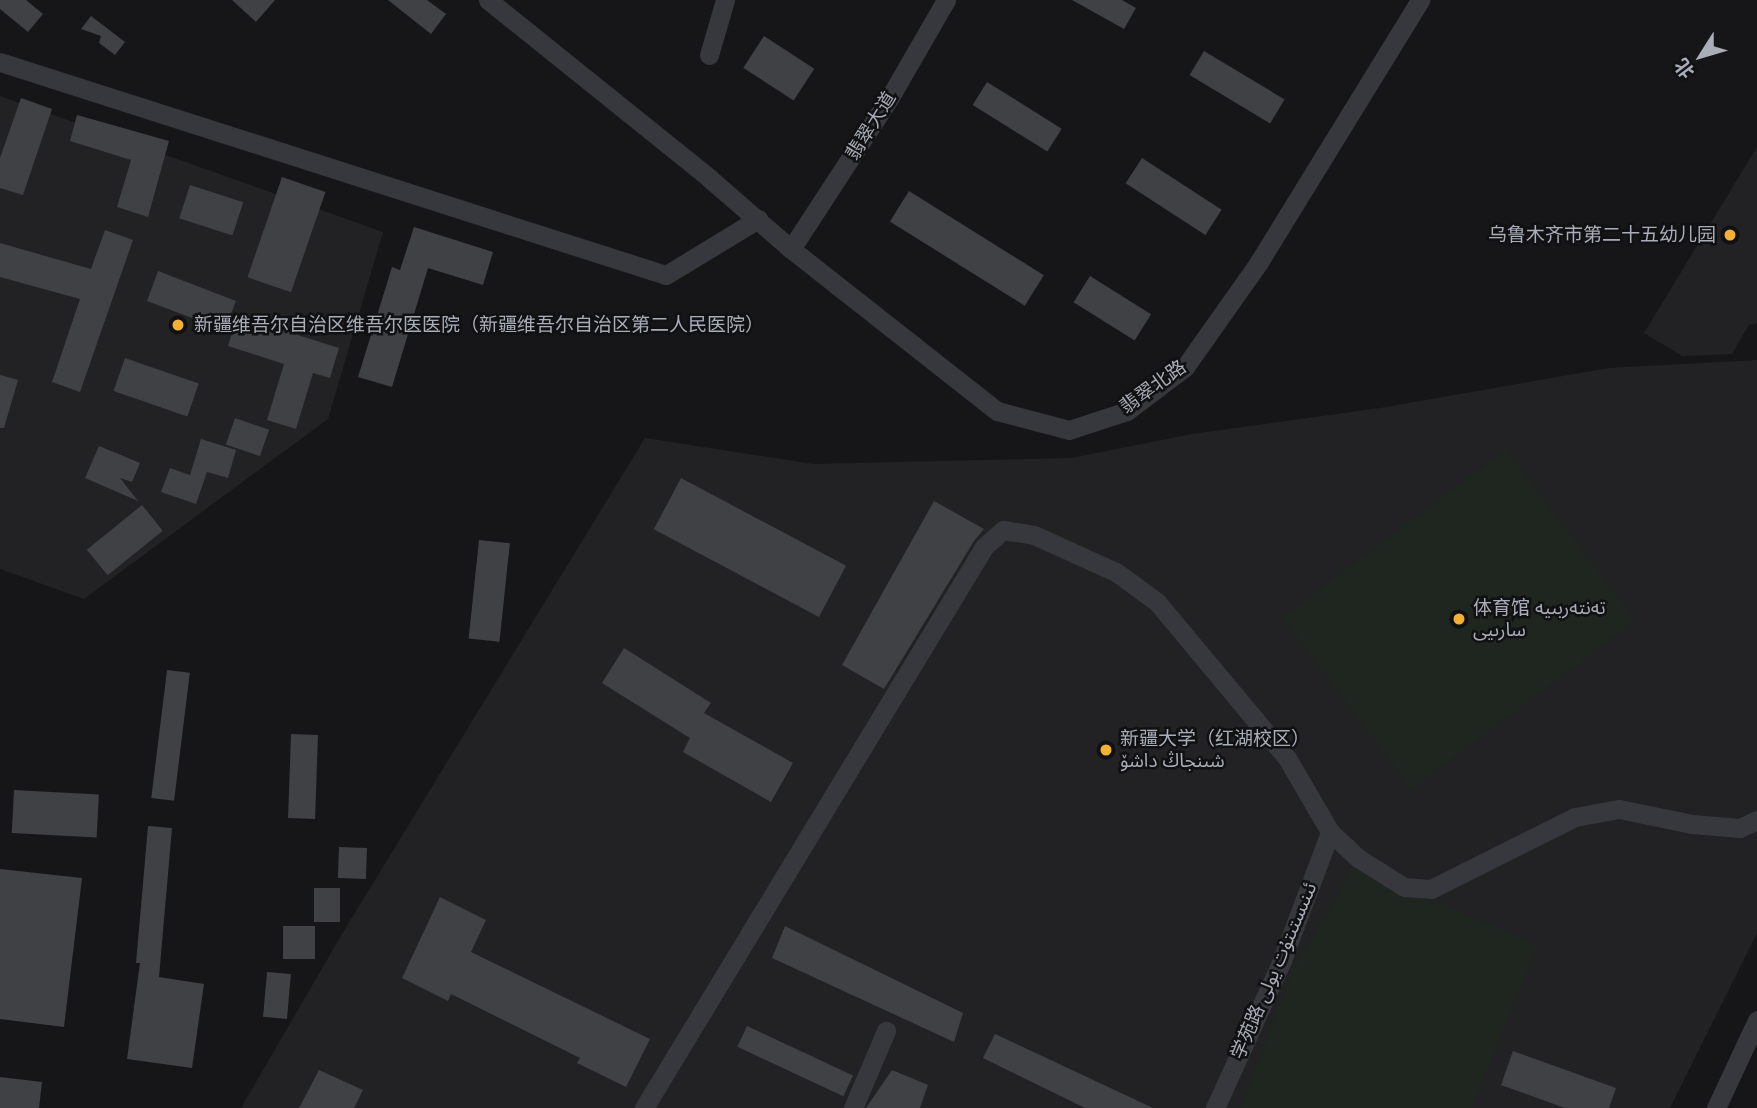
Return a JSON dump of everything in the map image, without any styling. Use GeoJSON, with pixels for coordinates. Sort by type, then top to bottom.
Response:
{"type":"FeatureCollection","features":[{"type":"Feature","properties":{"kind":"street","name":"翡翠北路"},"geometry":{"type":"LineString","coordinates":[[488,0],[758,219],[791,249],[997,411],[1069,430],[1127,411],[1185,367],[1259,262],[1420,0]]}},
{"type":"Feature","properties":{"kind":"street"},"geometry":{"type":"LineString","coordinates":[[709,54],[725,0]]}},
{"type":"Feature","properties":{"kind":"street","name":"翡翠大道"},"geometry":{"type":"LineString","coordinates":[[791,249],[890,97],[946,0]]}},
{"type":"Feature","properties":{"kind":"street"},"geometry":{"type":"LineString","coordinates":[[0,62],[666,275],[758,219]]}},
{"type":"Feature","properties":{"kind":"street"},"geometry":{"type":"LineString","coordinates":[[645,1108],[984,547],[1003,530],[1034,535],[1116,572],[1157,602],[1287,758],[1330,832],[1358,858],[1404,887],[1431,889],[1574,817],[1619,808],[1692,824],[1740,828],[1757,820]]}},
{"type":"Feature","properties":{"kind":"street","name":"学苑路 ئىنىستىتۇت يولى"},"geometry":{"type":"LineString","coordinates":[[1215,1108],[1282,960],[1330,832]]}},
{"type":"Feature","properties":{"kind":"street"},"geometry":{"type":"LineString","coordinates":[[1716,1108],[1757,1020]]}},
{"type":"Feature","properties":{"kind":"street"},"geometry":{"type":"LineString","coordinates":[[853,1108],[886,1031]]}},
{"type":"Feature","properties":{"kind":"shaded area","name":"新疆维吾尔自治区维吾尔医医院（新疆维吾尔自治区第二人民医院）"},"geometry":{"type":"Polygon","coordinates":[[[0,96],[383,232],[328,419],[84,599],[0,569],[0,96]]]}},
{"type":"Feature","properties":{"kind":"shaded area","name":"乌鲁木齐市第二十五幼儿园"},"geometry":{"type":"Polygon","coordinates":[[[1757,147],[1757,323],[1749,325],[1732,354],[1682,356],[1644,333],[1757,147]]]}},
{"type":"Feature","properties":{"kind":"shaded area","name":"新疆大学（红湖校区） شىنجاڭ داشۆ"},"geometry":{"type":"Polygon","coordinates":[[[1757,360],[1757,933],[1670,1108],[241,1108],[342,934],[645,438],[813,464],[1071,458],[1192,434],[1380,408],[1609,368],[1757,360]]]}},
{"type":"Feature","properties":{"kind":"shaded area","name":"体育馆 تەنتەربىيە سارىيى"},"geometry":{"type":"Polygon","coordinates":[[[1506,449],[1635,621],[1412,789],[1282,618],[1506,449]]]}},
{"type":"Feature","properties":{"kind":"shaded area"},"geometry":{"type":"Polygon","coordinates":[[[1355,866],[1538,945],[1472,1108],[1241,1108],[1291,974],[1355,866]]]}},
{"type":"Feature","properties":{"kind":"building"},"geometry":{"type":"Polygon","coordinates":[[[0,0],[26,0],[43,14],[28,32],[0,9],[0,0]]]}},
{"type":"Feature","properties":{"kind":"building"},"geometry":{"type":"Polygon","coordinates":[[[232,0],[275,0],[256,22],[232,0]]]}},
{"type":"Feature","properties":{"kind":"building"},"geometry":{"type":"Polygon","coordinates":[[[388,0],[427,0],[446,14],[431,34],[388,0]]]}},
{"type":"Feature","properties":{"kind":"building"},"geometry":{"type":"Polygon","coordinates":[[[1072,0],[1122,0],[1136,8],[1124,29],[1072,0]]]}},
{"type":"Feature","properties":{"kind":"building"},"geometry":{"type":"Polygon","coordinates":[[[91,16],[125,42],[115,55],[99,43],[101,36],[81,29],[91,16]]]}},
{"type":"Feature","properties":{"kind":"building"},"geometry":{"type":"Polygon","coordinates":[[[764,36],[814,69],[794,101],[743,68],[764,36]]]}},
{"type":"Feature","properties":{"kind":"building"},"geometry":{"type":"Polygon","coordinates":[[[1204,51],[1285,99],[1270,123],[1190,75],[1204,51]]]}},
{"type":"Feature","properties":{"kind":"building"},"geometry":{"type":"Polygon","coordinates":[[[987,82],[1062,129],[1047,152],[973,105],[987,82]]]}},
{"type":"Feature","properties":{"kind":"building"},"geometry":{"type":"Polygon","coordinates":[[[21,98],[52,109],[23,195],[0,188],[0,158],[21,98]]]}},
{"type":"Feature","properties":{"kind":"building"},"geometry":{"type":"Polygon","coordinates":[[[77,115],[169,141],[148,217],[117,207],[131,160],[70,141],[77,115]]]}},
{"type":"Feature","properties":{"kind":"building"},"geometry":{"type":"Polygon","coordinates":[[[1142,158],[1222,210],[1205,235],[1126,183],[1142,158]]]}},
{"type":"Feature","properties":{"kind":"building"},"geometry":{"type":"Polygon","coordinates":[[[282,177],[325,192],[291,292],[247,277],[282,177]]]}},
{"type":"Feature","properties":{"kind":"building"},"geometry":{"type":"Polygon","coordinates":[[[190,185],[243,202],[232,236],[179,218],[190,185]]]}},
{"type":"Feature","properties":{"kind":"building"},"geometry":{"type":"Polygon","coordinates":[[[909,191],[1044,275],[1025,306],[890,222],[909,191]]]}},
{"type":"Feature","properties":{"kind":"building"},"geometry":{"type":"Polygon","coordinates":[[[414,227],[493,252],[483,285],[428,268],[392,387],[358,377],[392,267],[400,270],[414,227]]]}},
{"type":"Feature","properties":{"kind":"building"},"geometry":{"type":"Polygon","coordinates":[[[105,230],[133,240],[80,392],[52,382],[80,299],[0,277],[0,243],[91,269],[105,230]]]}},
{"type":"Feature","properties":{"kind":"building"},"geometry":{"type":"Polygon","coordinates":[[[158,271],[236,301],[231,314],[339,348],[330,378],[313,373],[296,429],[267,420],[284,364],[228,346],[232,333],[147,301],[158,271]]]}},
{"type":"Feature","properties":{"kind":"building"},"geometry":{"type":"Polygon","coordinates":[[[1090,276],[1151,314],[1135,340],[1074,302],[1090,276]]]}},
{"type":"Feature","properties":{"kind":"building"},"geometry":{"type":"Polygon","coordinates":[[[125,358],[199,383],[187,416],[114,391],[125,358]]]}},
{"type":"Feature","properties":{"kind":"building"},"geometry":{"type":"Polygon","coordinates":[[[0,375],[18,380],[4,428],[0,428],[0,375]]]}},
{"type":"Feature","properties":{"kind":"building"},"geometry":{"type":"Polygon","coordinates":[[[235,418],[269,430],[260,456],[226,444],[235,418]]]}},
{"type":"Feature","properties":{"kind":"building"},"geometry":{"type":"Polygon","coordinates":[[[201,439],[236,450],[228,478],[207,472],[196,504],[161,492],[170,468],[190,475],[201,439]]]}},
{"type":"Feature","properties":{"kind":"building"},"geometry":{"type":"Polygon","coordinates":[[[99,446],[140,463],[132,482],[120,478],[138,501],[85,478],[99,446]]]}},
{"type":"Feature","properties":{"kind":"building"},"geometry":{"type":"Polygon","coordinates":[[[681,478],[846,566],[819,617],[654,529],[681,478]]]}},
{"type":"Feature","properties":{"kind":"building"},"geometry":{"type":"Polygon","coordinates":[[[934,501],[984,529],[974,541],[884,689],[842,665],[934,501]]]}},
{"type":"Feature","properties":{"kind":"building"},"geometry":{"type":"Polygon","coordinates":[[[142,505],[163,531],[108,575],[87,550],[142,505]]]}},
{"type":"Feature","properties":{"kind":"building"},"geometry":{"type":"Polygon","coordinates":[[[479,540],[510,543],[499,642],[469,638],[479,540]]]}},
{"type":"Feature","properties":{"kind":"building"},"geometry":{"type":"Polygon","coordinates":[[[624,648],[711,703],[704,713],[793,763],[771,802],[683,752],[690,738],[602,683],[624,648]]]}},
{"type":"Feature","properties":{"kind":"building"},"geometry":{"type":"Polygon","coordinates":[[[167,670],[190,673],[174,801],[151,798],[167,670]]]}},
{"type":"Feature","properties":{"kind":"building"},"geometry":{"type":"Polygon","coordinates":[[[291,734],[318,735],[315,819],[288,818],[291,734]]]}},
{"type":"Feature","properties":{"kind":"building"},"geometry":{"type":"Polygon","coordinates":[[[14,790],[99,794],[97,837],[12,833],[14,790]]]}},
{"type":"Feature","properties":{"kind":"building"},"geometry":{"type":"Polygon","coordinates":[[[148,826],[172,828],[159,977],[204,984],[192,1068],[127,1059],[140,963],[136,963],[148,826]]]}},
{"type":"Feature","properties":{"kind":"building"},"geometry":{"type":"Polygon","coordinates":[[[339,847],[367,848],[366,879],[338,878],[339,847]]]}},
{"type":"Feature","properties":{"kind":"building"},"geometry":{"type":"Polygon","coordinates":[[[0,869],[82,878],[64,1027],[0,1019],[0,869]]]}},
{"type":"Feature","properties":{"kind":"building"},"geometry":{"type":"Polygon","coordinates":[[[314,888],[340,888],[340,922],[314,922],[314,888]]]}},
{"type":"Feature","properties":{"kind":"building"},"geometry":{"type":"Polygon","coordinates":[[[440,897],[486,920],[471,952],[650,1039],[626,1087],[577,1063],[580,1058],[451,994],[448,1001],[402,978],[440,897]]]}},
{"type":"Feature","properties":{"kind":"building"},"geometry":{"type":"Polygon","coordinates":[[[283,926],[315,926],[315,959],[283,959],[283,926]]]}},
{"type":"Feature","properties":{"kind":"building"},"geometry":{"type":"Polygon","coordinates":[[[785,926],[963,1013],[954,1042],[772,958],[785,926]]]}},
{"type":"Feature","properties":{"kind":"building"},"geometry":{"type":"Polygon","coordinates":[[[267,972],[291,974],[287,1019],[263,1017],[267,972]]]}},
{"type":"Feature","properties":{"kind":"building"},"geometry":{"type":"Polygon","coordinates":[[[747,1026],[853,1075],[843,1096],[737,1047],[747,1026]]]}},
{"type":"Feature","properties":{"kind":"building"},"geometry":{"type":"Polygon","coordinates":[[[995,1034],[1153,1108],[1085,1108],[983,1058],[995,1034]]]}},
{"type":"Feature","properties":{"kind":"building"},"geometry":{"type":"Polygon","coordinates":[[[1513,1051],[1616,1088],[1609,1108],[1565,1108],[1501,1085],[1513,1051]]]}},
{"type":"Feature","properties":{"kind":"building"},"geometry":{"type":"Polygon","coordinates":[[[319,1070],[363,1090],[354,1108],[299,1108],[319,1070]]]}},
{"type":"Feature","properties":{"kind":"building"},"geometry":{"type":"Polygon","coordinates":[[[892,1070],[928,1085],[920,1108],[866,1108],[892,1070]]]}},
{"type":"Feature","properties":{"kind":"building"},"geometry":{"type":"Polygon","coordinates":[[[0,1077],[42,1082],[39,1108],[0,1108],[0,1077]]]}},
{"type":"Feature","properties":{"kind":"place","name":"乌鲁木齐市第二十五幼儿园"},"geometry":{"type":"Point","coordinates":[1730,235]}},
{"type":"Feature","properties":{"kind":"place","name":"新疆维吾尔自治区维吾尔医医院（新疆维吾尔自治区第二人民医院）"},"geometry":{"type":"Point","coordinates":[178,325]}},
{"type":"Feature","properties":{"kind":"place","name":"体育馆 تەنتەربىيە سارىيى"},"geometry":{"type":"Point","coordinates":[1459,619]}},
{"type":"Feature","properties":{"kind":"place","name":"新疆大学（红湖校区） شىنجاڭ داشۆ"},"geometry":{"type":"Point","coordinates":[1106,750]}}]}
